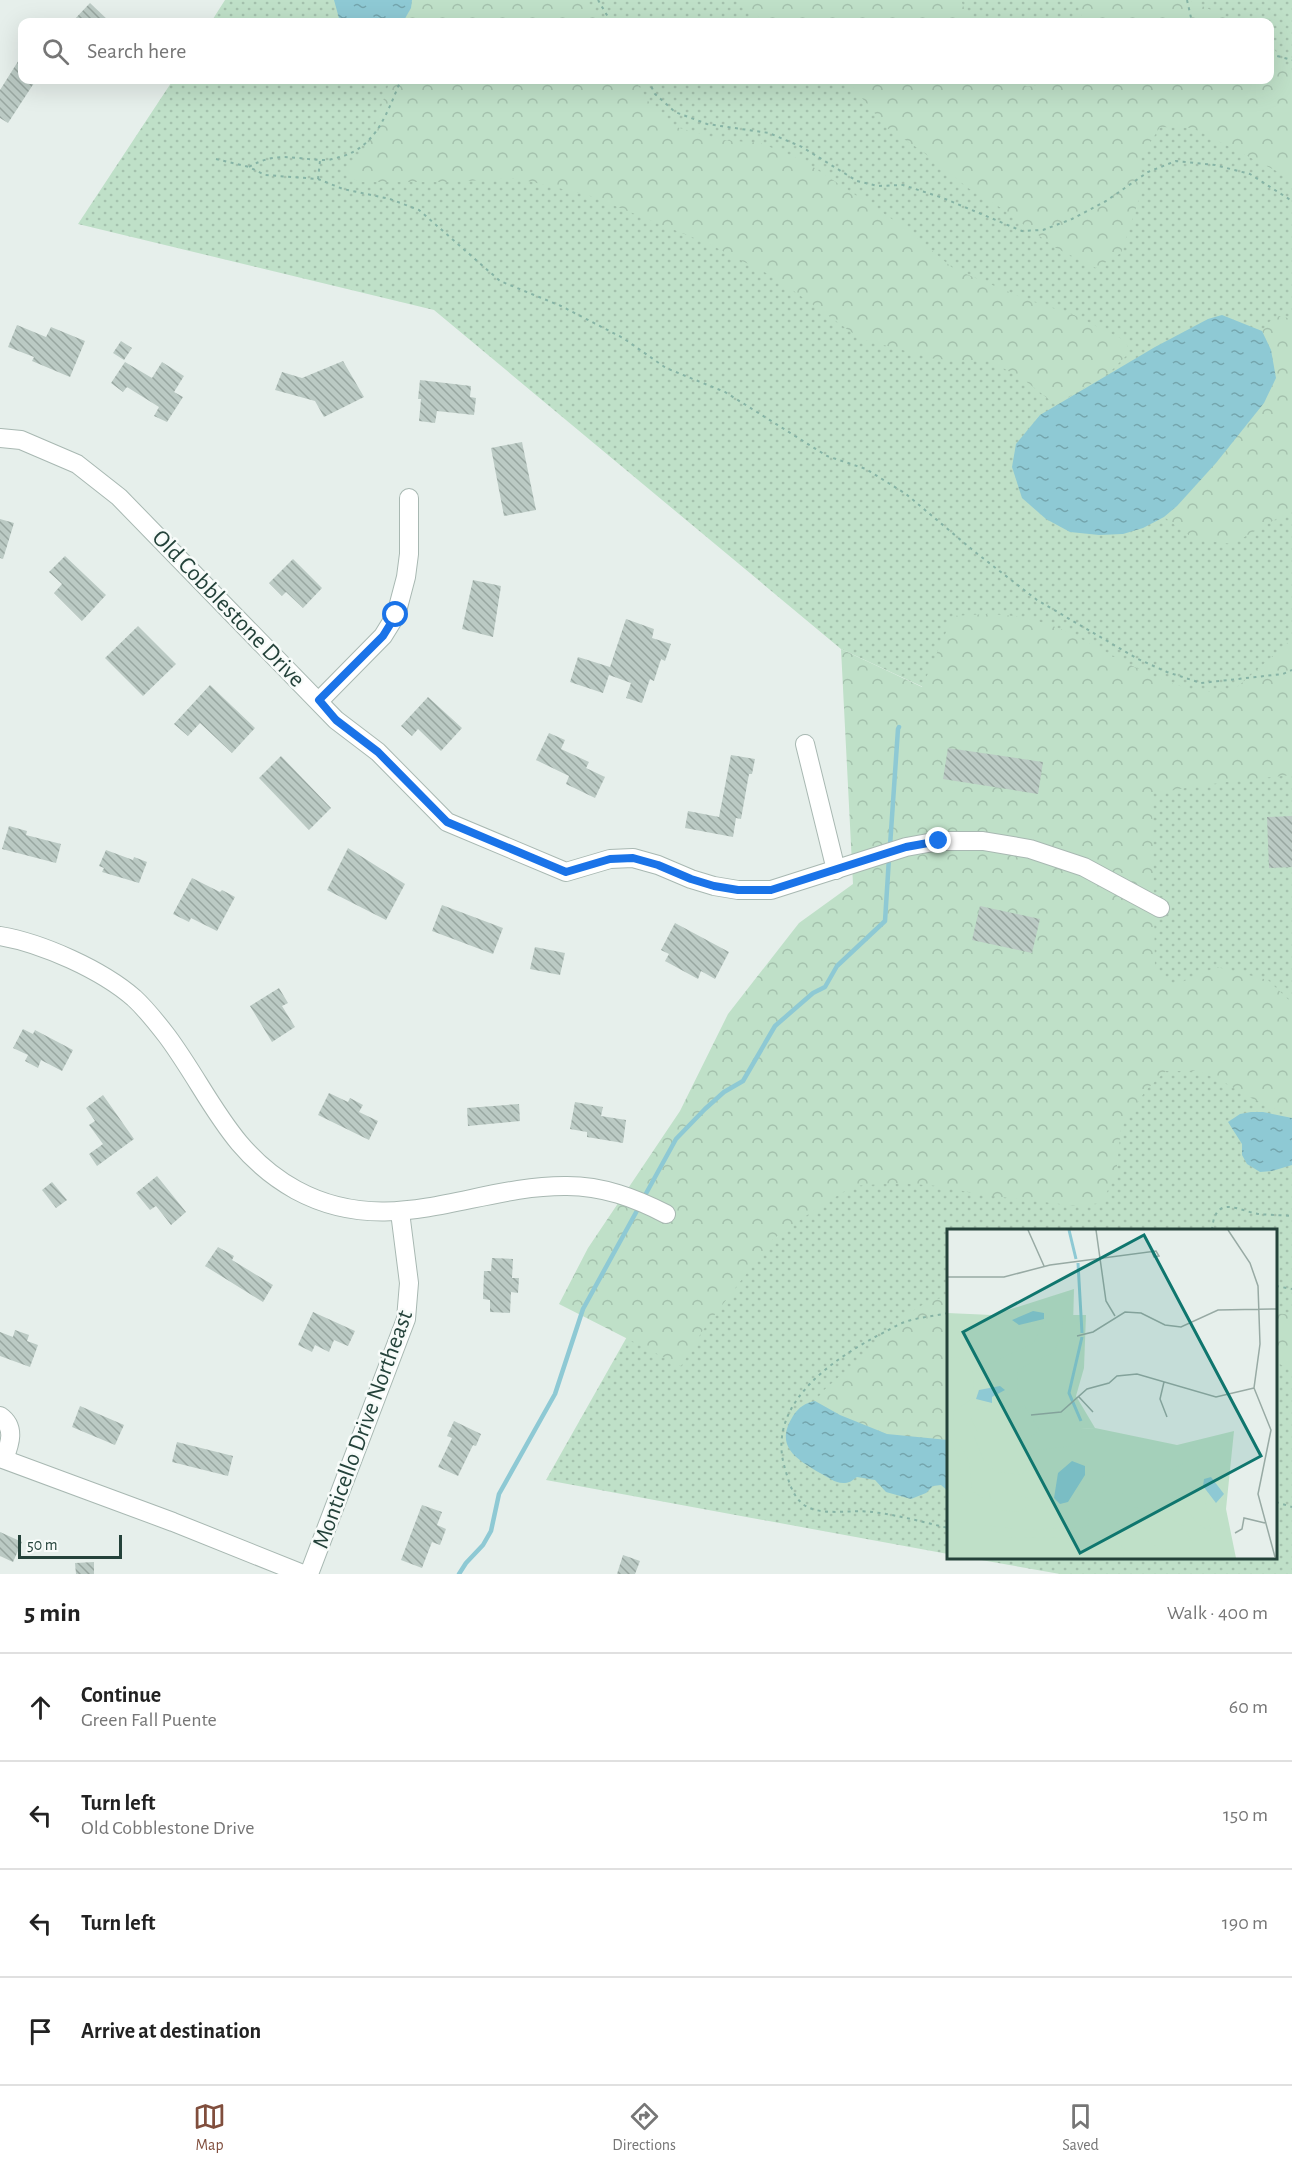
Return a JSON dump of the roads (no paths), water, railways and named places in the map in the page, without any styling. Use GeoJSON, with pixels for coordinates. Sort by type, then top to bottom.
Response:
{"type":"FeatureCollection","features":[{"type":"Feature","properties":{"kind":"street","name":"Old Cobblestone Drive"},"geometry":{"type":"LineString","coordinates":[[0,438],[21,440],[77,464],[119,496],[336,720],[378,752],[447,822],[566,872],[610,859],[633,858],[714,886],[738,890],[771,890],[836,870]]}},
{"type":"Feature","properties":{"kind":"street"},"geometry":{"type":"LineString","coordinates":[[319,700],[383,636],[396,615],[406,577],[409,554],[409,498]]}},
{"type":"Feature","properties":{"kind":"street"},"geometry":{"type":"LineString","coordinates":[[805,744],[836,870],[906,847],[939,841],[982,841],[1030,849],[1084,867],[1160,908]]}},
{"type":"Feature","properties":{"kind":"street"},"geometry":{"type":"LineString","coordinates":[[0,936],[22,939],[63,955],[121,987],[136,999],[167,1036],[232,1136],[248,1154],[268,1172],[298,1190],[329,1204],[363,1211],[400,1212],[533,1188],[567,1186],[617,1192],[642,1201],[666,1214]]}},
{"type":"Feature","properties":{"kind":"street","name":"Monticello Drive Northeast"},"geometry":{"type":"LineString","coordinates":[[309,1574],[406,1319],[409,1283],[400,1212]]}},
{"type":"Feature","properties":{"kind":"street"},"geometry":{"type":"LineString","coordinates":[[0,1416],[11,1431],[11,1439],[2,1459],[173,1522],[303,1574]]}},
{"type":"Feature","properties":{"kind":"water"},"geometry":{"type":"Polygon","coordinates":[[[334,0],[412,0],[411,8],[405,18],[339,18],[334,0]]]}},
{"type":"Feature","properties":{"kind":"water"},"geometry":{"type":"Polygon","coordinates":[[[1222,315],[1262,331],[1271,350],[1276,378],[1264,403],[1216,463],[1177,506],[1164,517],[1143,528],[1123,534],[1099,535],[1070,532],[1046,519],[1022,498],[1012,467],[1016,444],[1040,415],[1155,347],[1208,319],[1222,315]]]}},
{"type":"Feature","properties":{"kind":"water"},"geometry":{"type":"Polygon","coordinates":[[[1251,1112],[1292,1118],[1292,1165],[1260,1172],[1247,1164],[1242,1155],[1242,1144],[1228,1122],[1240,1114],[1251,1112]]]}},
{"type":"Feature","properties":{"kind":"water"},"geometry":{"type":"Polygon","coordinates":[[[815,1401],[840,1415],[887,1434],[947,1440],[947,1490],[941,1485],[933,1486],[926,1493],[911,1499],[886,1492],[875,1480],[857,1477],[849,1482],[838,1482],[803,1462],[790,1450],[786,1436],[795,1413],[808,1403],[815,1401]]]}},
{"type":"Feature","properties":{"kind":"waterway"},"geometry":{"type":"LineString","coordinates":[[890,846],[899,727]]}},
{"type":"Feature","properties":{"kind":"waterway"},"geometry":{"type":"LineString","coordinates":[[643,1199],[676,1139],[724,1092],[743,1081],[775,1026],[813,993],[825,987],[837,966],[885,921],[889,858]]}},
{"type":"Feature","properties":{"kind":"waterway"},"geometry":{"type":"LineString","coordinates":[[459,1574],[483,1545],[491,1531],[499,1494],[555,1394],[583,1309],[639,1207]]}}]}
